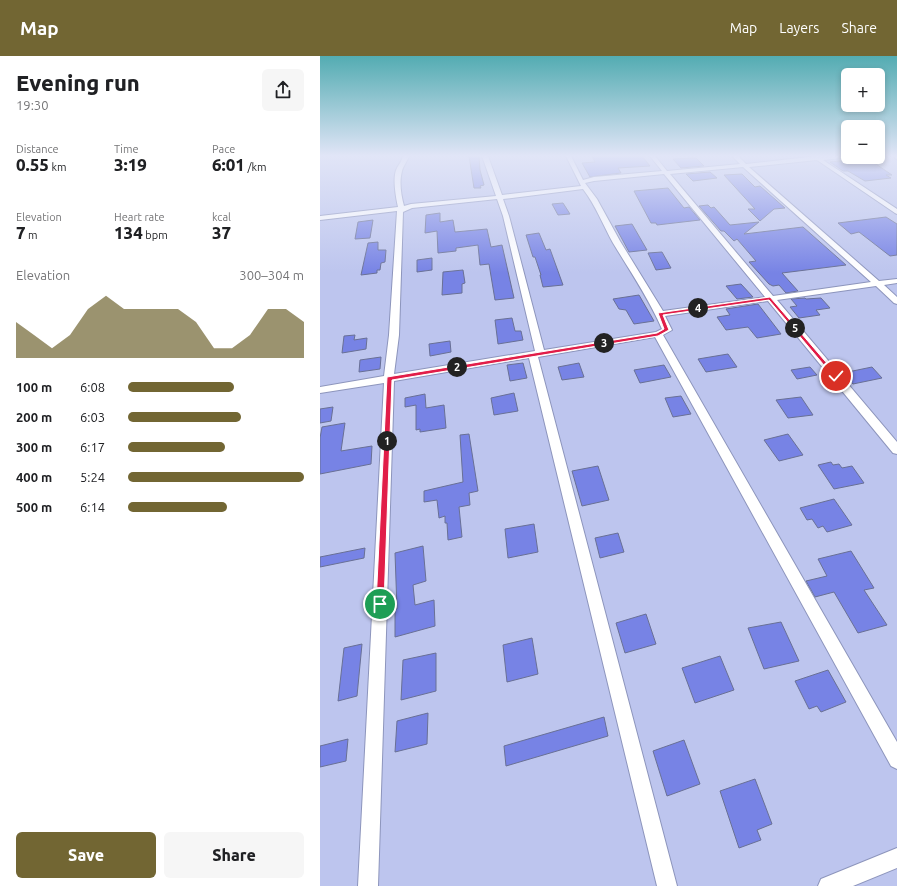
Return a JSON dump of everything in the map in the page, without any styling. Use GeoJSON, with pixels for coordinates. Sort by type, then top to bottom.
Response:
{"type":"FeatureCollection","features":[{"type":"Feature","properties":{"kind":"street"},"geometry":{"type":"LineString","coordinates":[[368,886],[389,378],[394,335],[400,212],[402,209],[398,195]]}},
{"type":"Feature","properties":{"kind":"street"},"geometry":{"type":"LineString","coordinates":[[320,218],[513,195]]}},
{"type":"Feature","properties":{"kind":"street"},"geometry":{"type":"LineString","coordinates":[[320,390],[658,334],[667,330],[660,314],[616,241],[591,195]]}},
{"type":"Feature","properties":{"kind":"street"},"geometry":{"type":"LineString","coordinates":[[685,195],[897,450]]}},
{"type":"Feature","properties":{"kind":"street"},"geometry":{"type":"LineString","coordinates":[[777,195],[897,301]]}},
{"type":"Feature","properties":{"kind":"street"},"geometry":{"type":"LineString","coordinates":[[871,195],[897,212]]}},
{"type":"Feature","properties":{"kind":"street"},"geometry":{"type":"LineString","coordinates":[[499,196],[506,216],[537,354],[667,886]]}},
{"type":"Feature","properties":{"kind":"street"},"geometry":{"type":"LineString","coordinates":[[660,314],[897,281]]}},
{"type":"Feature","properties":{"kind":"street"},"geometry":{"type":"LineString","coordinates":[[658,334],[897,760]]}},
{"type":"Feature","properties":{"kind":"street"},"geometry":{"type":"LineString","coordinates":[[828,886],[897,858]]}},
{"type":"Feature","properties":{"kind":"building"},"geometry":{"type":"Polygon","coordinates":[[[636,195],[673,195],[684,208],[689,207],[700,220],[657,225],[656,223],[651,223],[636,195]]]}},
{"type":"Feature","properties":{"kind":"building"},"geometry":{"type":"Polygon","coordinates":[[[742,195],[770,195],[785,208],[774,209],[760,221],[748,209],[755,209],[742,195]]]}},
{"type":"Feature","properties":{"kind":"building"},"geometry":{"type":"Polygon","coordinates":[[[563,203],[570,214],[558,215],[552,204],[563,203]]]}},
{"type":"Feature","properties":{"kind":"building"},"geometry":{"type":"Polygon","coordinates":[[[708,205],[711,208],[714,207],[730,225],[759,222],[744,234],[803,227],[846,265],[782,273],[798,291],[786,293],[779,285],[773,286],[769,284],[749,262],[756,261],[737,239],[734,241],[724,231],[721,231],[699,206],[708,205]]]}},
{"type":"Feature","properties":{"kind":"building"},"geometry":{"type":"Polygon","coordinates":[[[440,213],[440,222],[453,220],[455,232],[487,229],[491,247],[502,245],[514,298],[495,300],[489,264],[480,265],[478,245],[456,248],[456,251],[438,253],[437,231],[425,233],[426,215],[440,213]]]}},
{"type":"Feature","properties":{"kind":"building"},"geometry":{"type":"Polygon","coordinates":[[[886,217],[897,224],[897,255],[890,256],[859,232],[851,234],[838,223],[886,217]]]}},
{"type":"Feature","properties":{"kind":"building"},"geometry":{"type":"Polygon","coordinates":[[[373,220],[370,238],[355,239],[358,222],[373,220]]]}},
{"type":"Feature","properties":{"kind":"building"},"geometry":{"type":"Polygon","coordinates":[[[632,224],[647,250],[629,252],[615,226],[632,224]]]}},
{"type":"Feature","properties":{"kind":"building"},"geometry":{"type":"Polygon","coordinates":[[[539,233],[546,250],[550,249],[563,285],[543,287],[541,275],[526,235],[539,233]]]}},
{"type":"Feature","properties":{"kind":"building"},"geometry":{"type":"Polygon","coordinates":[[[378,242],[378,250],[386,250],[385,262],[381,263],[380,270],[377,270],[377,273],[361,275],[368,243],[378,242]]]}},
{"type":"Feature","properties":{"kind":"building"},"geometry":{"type":"Polygon","coordinates":[[[662,252],[671,268],[656,270],[648,253],[662,252]]]}},
{"type":"Feature","properties":{"kind":"building"},"geometry":{"type":"Polygon","coordinates":[[[432,258],[432,270],[417,272],[417,260],[432,258]]]}},
{"type":"Feature","properties":{"kind":"building"},"geometry":{"type":"Polygon","coordinates":[[[463,270],[465,283],[462,284],[462,293],[442,295],[443,272],[463,270]]]}},
{"type":"Feature","properties":{"kind":"building"},"geometry":{"type":"Polygon","coordinates":[[[741,284],[753,297],[737,299],[726,286],[741,284]]]}},
{"type":"Feature","properties":{"kind":"building"},"geometry":{"type":"Polygon","coordinates":[[[639,295],[654,321],[634,324],[626,310],[619,309],[613,299],[639,295]]]}},
{"type":"Feature","properties":{"kind":"building"},"geometry":{"type":"Polygon","coordinates":[[[821,298],[830,308],[816,310],[820,315],[799,318],[790,307],[797,306],[791,299],[821,298]]]}},
{"type":"Feature","properties":{"kind":"building"},"geometry":{"type":"Polygon","coordinates":[[[758,304],[781,334],[757,338],[748,327],[726,330],[717,317],[730,315],[726,309],[758,304]]]}},
{"type":"Feature","properties":{"kind":"building"},"geometry":{"type":"Polygon","coordinates":[[[512,318],[515,331],[521,331],[523,340],[498,344],[495,320],[512,318]]]}},
{"type":"Feature","properties":{"kind":"building"},"geometry":{"type":"Polygon","coordinates":[[[355,335],[354,340],[367,338],[366,349],[342,353],[344,336],[355,335]]]}},
{"type":"Feature","properties":{"kind":"building"},"geometry":{"type":"Polygon","coordinates":[[[450,341],[451,352],[430,356],[429,344],[450,341]]]}},
{"type":"Feature","properties":{"kind":"building"},"geometry":{"type":"Polygon","coordinates":[[[728,354],[737,367],[706,372],[698,359],[728,354]]]}},
{"type":"Feature","properties":{"kind":"building"},"geometry":{"type":"Polygon","coordinates":[[[381,357],[380,369],[359,372],[360,360],[381,357]]]}},
{"type":"Feature","properties":{"kind":"building"},"geometry":{"type":"Polygon","coordinates":[[[523,363],[527,378],[510,381],[507,365],[523,363]]]}},
{"type":"Feature","properties":{"kind":"building"},"geometry":{"type":"Polygon","coordinates":[[[579,363],[584,377],[562,380],[558,367],[579,363]]]}},
{"type":"Feature","properties":{"kind":"building"},"geometry":{"type":"Polygon","coordinates":[[[664,365],[671,377],[640,383],[634,370],[664,365]]]}},
{"type":"Feature","properties":{"kind":"building"},"geometry":{"type":"Polygon","coordinates":[[[810,367],[817,375],[797,379],[791,370],[810,367]]]}},
{"type":"Feature","properties":{"kind":"building"},"geometry":{"type":"Polygon","coordinates":[[[872,367],[882,378],[853,384],[843,373],[872,367]]]}},
{"type":"Feature","properties":{"kind":"building"},"geometry":{"type":"Polygon","coordinates":[[[514,393],[518,411],[494,415],[491,398],[514,393]]]}},
{"type":"Feature","properties":{"kind":"building"},"geometry":{"type":"Polygon","coordinates":[[[425,394],[426,408],[444,405],[446,428],[420,432],[420,429],[416,430],[416,405],[405,407],[405,398],[425,394]]]}},
{"type":"Feature","properties":{"kind":"building"},"geometry":{"type":"Polygon","coordinates":[[[681,396],[691,414],[673,417],[665,398],[681,396]]]}},
{"type":"Feature","properties":{"kind":"building"},"geometry":{"type":"Polygon","coordinates":[[[801,397],[813,415],[788,418],[776,400],[801,397]]]}},
{"type":"Feature","properties":{"kind":"building"},"geometry":{"type":"Polygon","coordinates":[[[333,407],[331,421],[320,423],[320,409],[333,407]]]}},
{"type":"Feature","properties":{"kind":"building"},"geometry":{"type":"Polygon","coordinates":[[[345,423],[341,451],[372,446],[371,464],[320,474],[320,438],[322,427],[345,423]]]}},
{"type":"Feature","properties":{"kind":"building"},"geometry":{"type":"Polygon","coordinates":[[[469,434],[478,491],[469,493],[470,505],[459,507],[462,537],[448,540],[445,516],[439,518],[437,500],[424,502],[424,491],[463,482],[460,435],[469,434]]]}},
{"type":"Feature","properties":{"kind":"building"},"geometry":{"type":"Polygon","coordinates":[[[788,434],[803,455],[779,461],[764,440],[788,434]]]}},
{"type":"Feature","properties":{"kind":"building"},"geometry":{"type":"Polygon","coordinates":[[[831,462],[833,465],[839,464],[842,468],[852,466],[864,483],[834,489],[818,465],[831,462]]]}},
{"type":"Feature","properties":{"kind":"building"},"geometry":{"type":"Polygon","coordinates":[[[598,466],[609,500],[582,506],[572,471],[598,466]]]}},
{"type":"Feature","properties":{"kind":"building"},"geometry":{"type":"Polygon","coordinates":[[[834,499],[852,525],[827,532],[823,526],[818,528],[812,519],[807,520],[800,508],[834,499]]]}},
{"type":"Feature","properties":{"kind":"building"},"geometry":{"type":"Polygon","coordinates":[[[534,524],[538,552],[508,558],[505,529],[534,524]]]}},
{"type":"Feature","properties":{"kind":"building"},"geometry":{"type":"Polygon","coordinates":[[[618,533],[624,552],[600,558],[595,538],[618,533]]]}},
{"type":"Feature","properties":{"kind":"building"},"geometry":{"type":"Polygon","coordinates":[[[423,546],[426,581],[413,585],[415,605],[434,600],[435,626],[395,637],[395,609],[397,609],[395,553],[423,546]]]}},
{"type":"Feature","properties":{"kind":"building"},"geometry":{"type":"Polygon","coordinates":[[[365,548],[364,558],[320,567],[320,557],[365,548]]]}},
{"type":"Feature","properties":{"kind":"building"},"geometry":{"type":"Polygon","coordinates":[[[851,551],[874,588],[864,590],[887,625],[858,633],[834,592],[815,597],[806,581],[827,576],[818,559],[851,551]]]}},
{"type":"Feature","properties":{"kind":"building"},"geometry":{"type":"Polygon","coordinates":[[[646,614],[656,644],[625,653],[616,623],[646,614]]]}},
{"type":"Feature","properties":{"kind":"building"},"geometry":{"type":"Polygon","coordinates":[[[781,622],[799,661],[764,669],[748,628],[781,622]]]}},
{"type":"Feature","properties":{"kind":"building"},"geometry":{"type":"Polygon","coordinates":[[[532,638],[538,674],[507,682],[503,645],[532,638]]]}},
{"type":"Feature","properties":{"kind":"building"},"geometry":{"type":"Polygon","coordinates":[[[362,644],[357,696],[338,701],[344,648],[362,644]]]}},
{"type":"Feature","properties":{"kind":"building"},"geometry":{"type":"Polygon","coordinates":[[[436,653],[436,691],[401,700],[403,660],[436,653]]]}},
{"type":"Feature","properties":{"kind":"building"},"geometry":{"type":"Polygon","coordinates":[[[720,656],[734,690],[695,703],[682,668],[720,656]]]}},
{"type":"Feature","properties":{"kind":"building"},"geometry":{"type":"Polygon","coordinates":[[[828,670],[846,702],[821,712],[817,706],[809,709],[795,681],[828,670]]]}},
{"type":"Feature","properties":{"kind":"building"},"geometry":{"type":"Polygon","coordinates":[[[428,713],[427,744],[395,752],[397,721],[428,713]]]}},
{"type":"Feature","properties":{"kind":"building"},"geometry":{"type":"Polygon","coordinates":[[[604,717],[608,736],[506,766],[504,746],[604,717]]]}},
{"type":"Feature","properties":{"kind":"building"},"geometry":{"type":"Polygon","coordinates":[[[348,739],[346,761],[320,767],[320,746],[348,739]]]}},
{"type":"Feature","properties":{"kind":"building"},"geometry":{"type":"Polygon","coordinates":[[[684,740],[700,784],[667,796],[653,751],[684,740]]]}},
{"type":"Feature","properties":{"kind":"building"},"geometry":{"type":"Polygon","coordinates":[[[755,779],[772,824],[757,830],[761,840],[739,848],[720,791],[755,779]]]}},
{"type":"Feature","properties":{"kind":"route"},"geometry":{"type":"LineString","coordinates":[[380,604],[389,378],[658,334],[667,330],[667,327],[660,314],[770,298],[836,376]]}}]}
